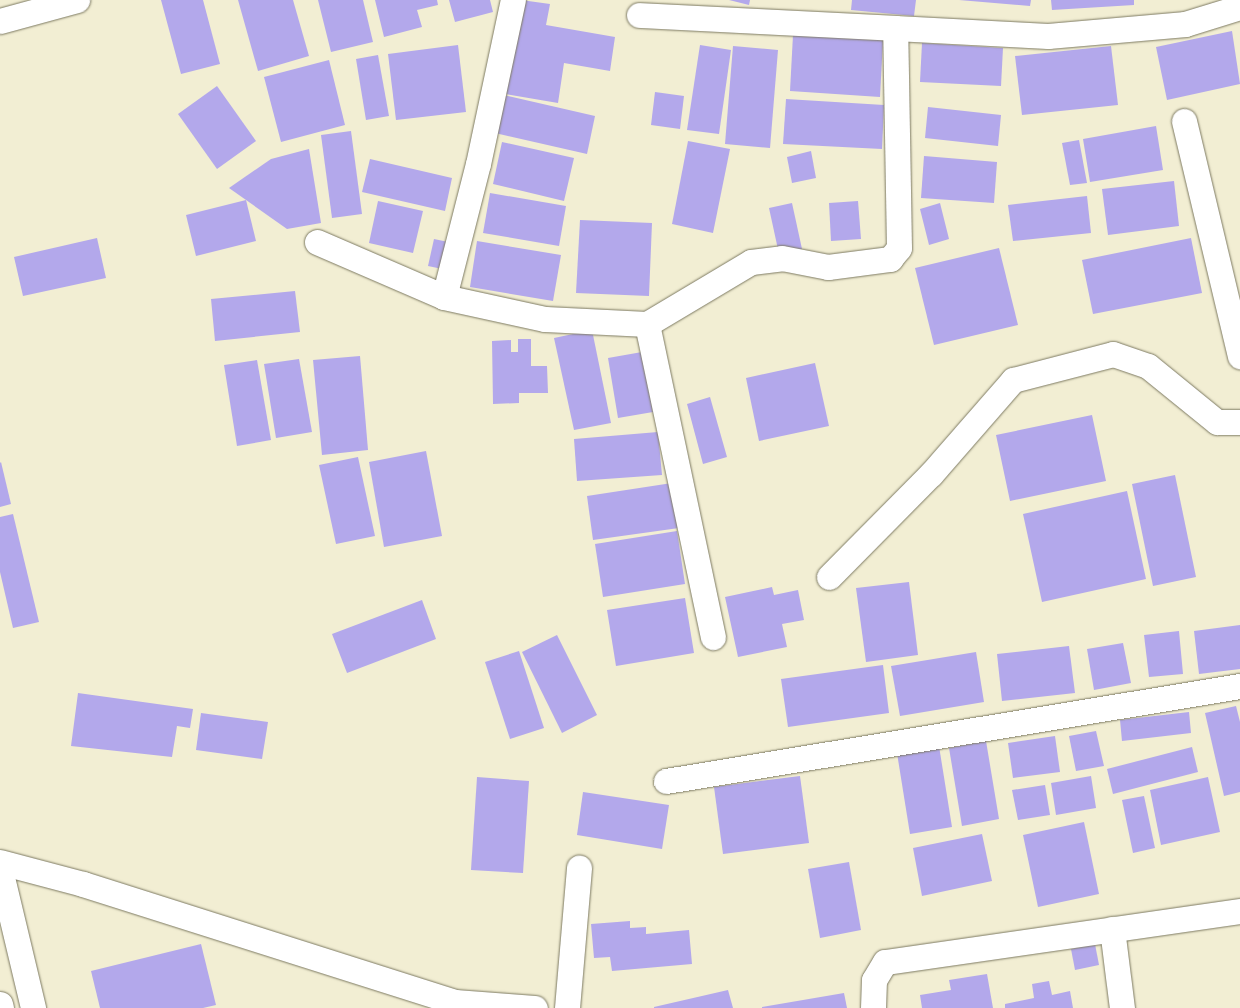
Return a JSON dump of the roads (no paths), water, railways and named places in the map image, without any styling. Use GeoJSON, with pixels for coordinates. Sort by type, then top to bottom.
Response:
{"type":"FeatureCollection","features":[{"type":"Feature","properties":{"kind":"street"},"geometry":{"type":"LineString","coordinates":[[0,21],[76,0]]}},
{"type":"Feature","properties":{"kind":"street"},"geometry":{"type":"LineString","coordinates":[[444,298],[478,164],[513,0]]}},
{"type":"Feature","properties":{"kind":"street"},"geometry":{"type":"LineString","coordinates":[[639,15],[1048,36],[1185,24],[1240,7]]}},
{"type":"Feature","properties":{"kind":"street"},"geometry":{"type":"LineString","coordinates":[[316,242],[444,298],[545,319],[647,324],[751,262],[782,258],[828,267],[874,263],[890,259],[899,248],[896,28]]}},
{"type":"Feature","properties":{"kind":"street"},"geometry":{"type":"LineString","coordinates":[[1184,121],[1240,356]]}},
{"type":"Feature","properties":{"kind":"street"},"geometry":{"type":"LineString","coordinates":[[647,324],[713,637]]}},
{"type":"Feature","properties":{"kind":"street"},"geometry":{"type":"LineString","coordinates":[[830,577],[930,474],[1014,380],[1113,354],[1148,366],[1217,422],[1240,422]]}},
{"type":"Feature","properties":{"kind":"street"},"geometry":{"type":"LineString","coordinates":[[666,781],[1240,686]]}},
{"type":"Feature","properties":{"kind":"street"},"geometry":{"type":"LineString","coordinates":[[0,862],[83,884],[454,1002],[536,1008]]}},
{"type":"Feature","properties":{"kind":"street"},"geometry":{"type":"LineString","coordinates":[[567,1008],[579,868]]}},
{"type":"Feature","properties":{"kind":"street"},"geometry":{"type":"LineString","coordinates":[[0,869],[33,1008]]}},
{"type":"Feature","properties":{"kind":"street"},"geometry":{"type":"LineString","coordinates":[[873,1008],[874,980],[885,962],[1240,911]]}},
{"type":"Feature","properties":{"kind":"street"},"geometry":{"type":"LineString","coordinates":[[1112,929],[1122,1008]]}},
{"type":"Feature","properties":{"kind":"street"},"geometry":{"type":"LineString","coordinates":[[0,1004],[1,1008]]}}]}
